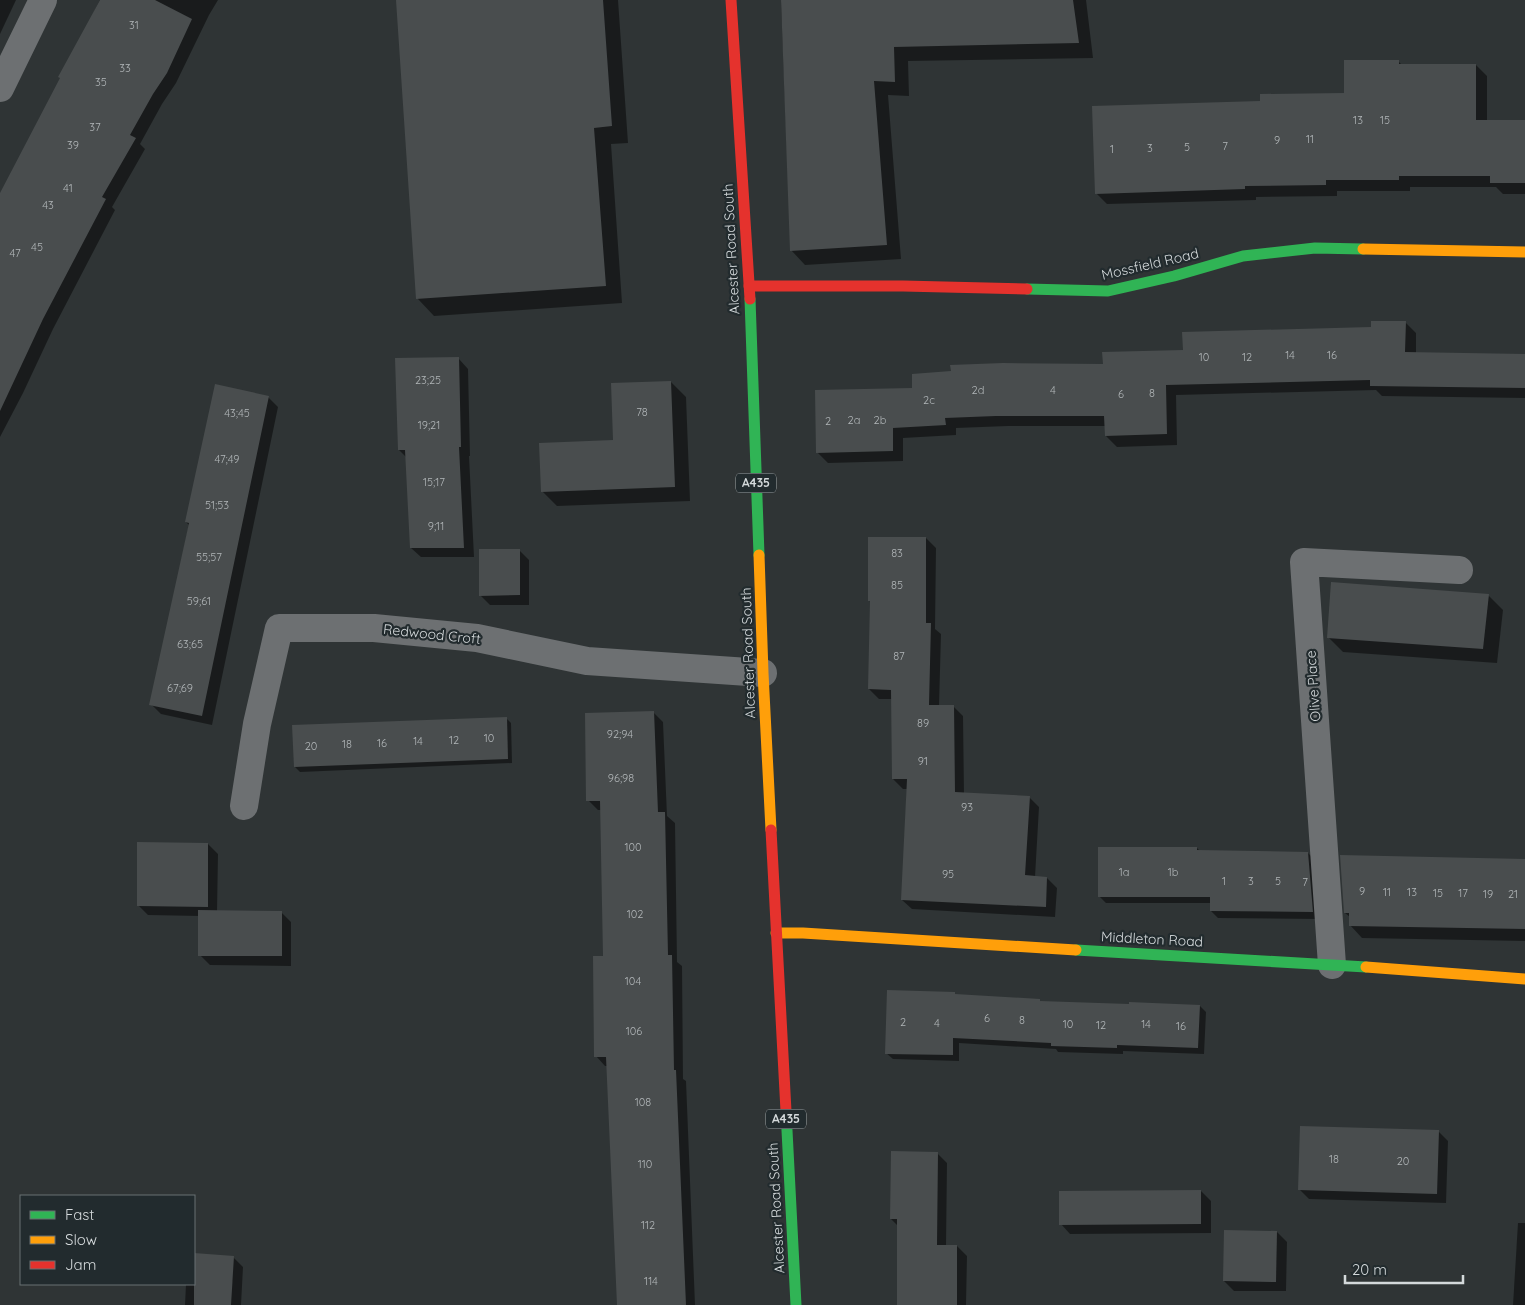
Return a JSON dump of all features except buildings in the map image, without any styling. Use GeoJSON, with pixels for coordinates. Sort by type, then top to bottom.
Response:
{"type":"FeatureCollection","features":[{"type":"Feature","properties":{"kind":"main road","name":"Alcester Road South"},"geometry":{"type":"LineString","coordinates":[[732,0],[749,286],[763,674],[796,1305]]}},
{"type":"Feature","properties":{"kind":"main road","name":"Mossfield Road"},"geometry":{"type":"LineString","coordinates":[[749,286],[903,286],[1108,291],[1174,276],[1243,256],[1315,248],[1525,252]]}},
{"type":"Feature","properties":{"kind":"main road","name":"Middleton Road"},"geometry":{"type":"LineString","coordinates":[[776,933],[803,933],[1332,965],[1525,979]]}},
{"type":"Feature","properties":{"kind":"street"},"geometry":{"type":"LineString","coordinates":[[0,88],[43,0]]}},
{"type":"Feature","properties":{"kind":"street","name":"Olive Place"},"geometry":{"type":"LineString","coordinates":[[1332,965],[1304,562],[1459,570]]}},
{"type":"Feature","properties":{"kind":"street","name":"Redwood Croft"},"geometry":{"type":"LineString","coordinates":[[244,806],[257,724],[279,628],[374,628],[477,638],[587,661],[763,674]]}},
{"type":"Feature","properties":{"kind":"traffic: fast"},"geometry":{"type":"LineString","coordinates":[[1027,289],[1108,291],[1174,276],[1243,256],[1315,248],[1363,249]]}},
{"type":"Feature","properties":{"kind":"traffic: fast"},"geometry":{"type":"LineString","coordinates":[[750,299],[759,555]]}},
{"type":"Feature","properties":{"kind":"traffic: fast"},"geometry":{"type":"LineString","coordinates":[[1076,950],[1366,967]]}},
{"type":"Feature","properties":{"kind":"traffic: fast"},"geometry":{"type":"LineString","coordinates":[[786,1111],[796,1305]]}},
{"type":"Feature","properties":{"kind":"traffic: slow"},"geometry":{"type":"LineString","coordinates":[[1363,249],[1525,252]]}},
{"type":"Feature","properties":{"kind":"traffic: slow"},"geometry":{"type":"LineString","coordinates":[[759,555],[771,830]]}},
{"type":"Feature","properties":{"kind":"traffic: slow"},"geometry":{"type":"LineString","coordinates":[[776,933],[803,933],[1076,950]]}},
{"type":"Feature","properties":{"kind":"traffic: slow"},"geometry":{"type":"LineString","coordinates":[[1366,967],[1525,979]]}},
{"type":"Feature","properties":{"kind":"traffic: jam"},"geometry":{"type":"LineString","coordinates":[[731,0],[750,299]]}},
{"type":"Feature","properties":{"kind":"traffic: jam"},"geometry":{"type":"LineString","coordinates":[[749,286],[903,286],[1027,289]]}},
{"type":"Feature","properties":{"kind":"traffic: jam"},"geometry":{"type":"LineString","coordinates":[[771,830],[786,1111]]}}]}
